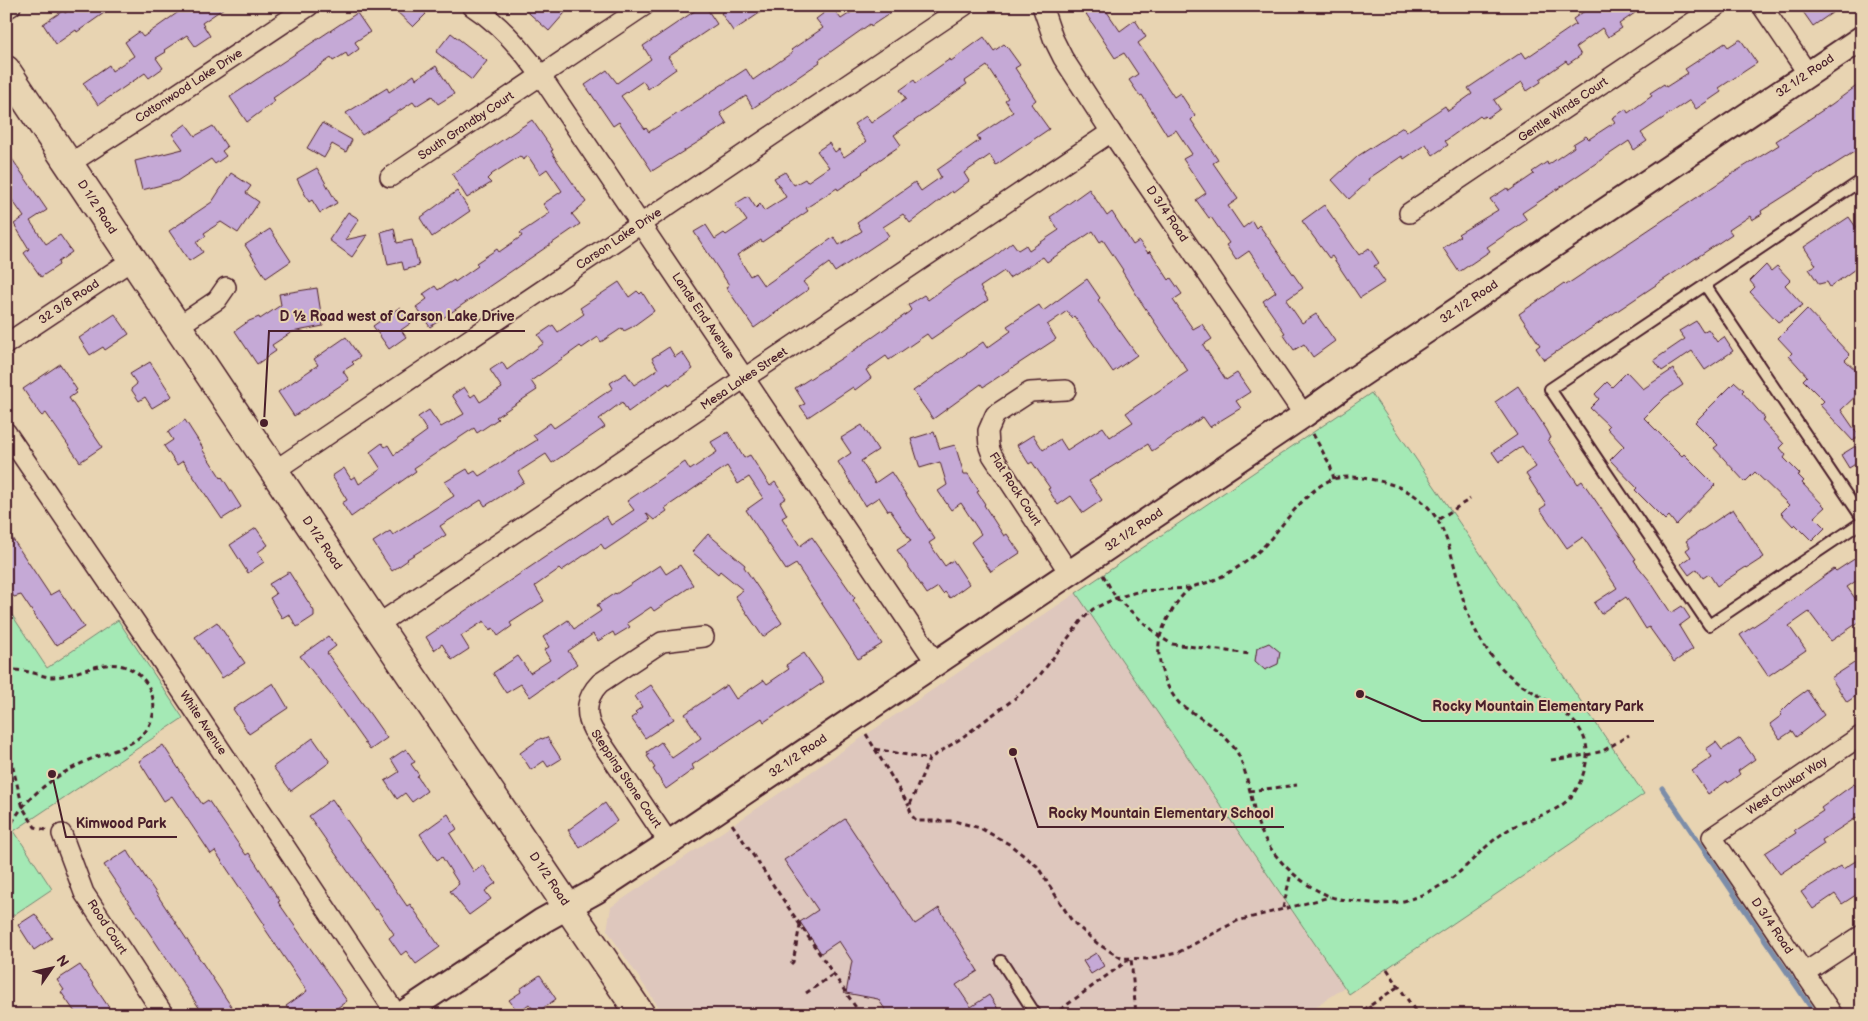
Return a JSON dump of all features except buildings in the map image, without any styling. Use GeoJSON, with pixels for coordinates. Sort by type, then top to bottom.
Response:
{"type":"FeatureCollection","features":[{"type":"Feature","properties":{"kind":"main road","name":"D 1/2 Road"},"geometry":{"type":"LineString","coordinates":[[6,70],[377,625],[641,1015]]}},
{"type":"Feature","properties":{"kind":"street"},"geometry":{"type":"LineString","coordinates":[[6,9],[11,6]]}},
{"type":"Feature","properties":{"kind":"street","name":"Cottonwood Lake Drive"},"geometry":{"type":"LineString","coordinates":[[69,164],[154,110],[309,6]]}},
{"type":"Feature","properties":{"kind":"street","name":"Lands End Avenue"},"geometry":{"type":"LineString","coordinates":[[472,6],[510,38],[526,55],[541,76],[936,663]]}},
{"type":"Feature","properties":{"kind":"street","name":"South Grandby Court"},"geometry":{"type":"LineString","coordinates":[[390,178],[644,6]]}},
{"type":"Feature","properties":{"kind":"street","name":"Carson Lake Drive"},"geometry":{"type":"LineString","coordinates":[[274,471],[964,6]]}},
{"type":"Feature","properties":{"kind":"street","name":"D 3/4 Road"},"geometry":{"type":"LineString","coordinates":[[1042,6],[1053,38],[1063,58],[1308,425]]}},
{"type":"Feature","properties":{"kind":"street","name":"Gentle Winds Court"},"geometry":{"type":"LineString","coordinates":[[1409,213],[1717,6]]}},
{"type":"Feature","properties":{"kind":"street"},"geometry":{"type":"LineString","coordinates":[[1762,6],[1808,74]]}},
{"type":"Feature","properties":{"kind":"street","name":"32 1/2 Road"},"geometry":{"type":"LineString","coordinates":[[402,1015],[542,921],[596,891],[669,843],[1070,574],[1308,425],[1353,380],[1862,38]]}},
{"type":"Feature","properties":{"kind":"street","name":"Mesa Lakes Street"},"geometry":{"type":"LineString","coordinates":[[377,625],[1111,132]]}},
{"type":"Feature","properties":{"kind":"street","name":"32 3/8 Road"},"geometry":{"type":"LineString","coordinates":[[6,344],[132,260]]}},
{"type":"Feature","properties":{"kind":"street"},"geometry":{"type":"LineString","coordinates":[[177,327],[217,300],[226,287]]}},
{"type":"Feature","properties":{"kind":"street","name":"Flat Rock Court"},"geometry":{"type":"LineString","coordinates":[[1066,390],[1030,392],[995,415],[991,422],[987,439],[992,455],[1070,574]]}},
{"type":"Feature","properties":{"kind":"street","name":"White Avenue"},"geometry":{"type":"LineString","coordinates":[[6,432],[156,651],[397,1015]]}},
{"type":"Feature","properties":{"kind":"street","name":"Stepping Stone Court"},"geometry":{"type":"LineString","coordinates":[[669,843],[593,730],[587,714],[587,706],[594,689],[600,683],[662,642],[704,637]]}},
{"type":"Feature","properties":{"kind":"street","name":"West Chukar Way"},"geometry":{"type":"LineString","coordinates":[[1712,837],[1862,736]]}},
{"type":"Feature","properties":{"kind":"street","name":"Rood Court"},"geometry":{"type":"LineString","coordinates":[[62,834],[84,893],[164,1015]]}},
{"type":"Feature","properties":{"kind":"street","name":"D 3/4 Road"},"geometry":{"type":"LineString","coordinates":[[1712,837],[1833,1015]]}},
{"type":"Feature","properties":{"kind":"street"},"geometry":{"type":"LineString","coordinates":[[1804,973],[1862,935]]}},
{"type":"Feature","properties":{"kind":"lane"},"geometry":{"type":"LineString","coordinates":[[1705,285],[1862,520],[1709,625],[1550,389],[1705,285],[1862,180]]}},
{"type":"Feature","properties":{"kind":"lane"},"geometry":{"type":"LineString","coordinates":[[1001,961],[1036,1015]]}},
{"type":"Feature","properties":{"kind":"path"},"geometry":{"type":"LineString","coordinates":[[1308,425],[1330,465],[1334,479]]}},
{"type":"Feature","properties":{"kind":"path"},"geometry":{"type":"LineString","coordinates":[[866,734],[909,807],[912,816],[917,821],[954,821],[980,828],[1009,844],[1037,866],[1072,921],[1098,944],[1121,958],[1147,959],[1177,953],[1237,921],[1283,908],[1330,897],[1375,904],[1394,903],[1429,892],[1449,880],[1500,835],[1513,827],[1558,809],[1568,801],[1576,792],[1584,771],[1587,755],[1585,742],[1578,727],[1568,715],[1514,679],[1487,650],[1469,616],[1452,556],[1439,520],[1418,498],[1397,485],[1375,479],[1353,477],[1334,479],[1314,492],[1252,558],[1213,580],[1191,588],[1140,591],[1116,598],[1094,609],[1081,621],[1040,676],[1018,696],[960,739],[929,759],[909,807]]}},
{"type":"Feature","properties":{"kind":"path"},"geometry":{"type":"LineString","coordinates":[[1439,520],[1470,498]]}},
{"type":"Feature","properties":{"kind":"path"},"geometry":{"type":"LineString","coordinates":[[1103,575],[1116,598],[1160,637],[1172,644],[1250,654]]}},
{"type":"Feature","properties":{"kind":"path"},"geometry":{"type":"LineString","coordinates":[[1191,588],[1170,613],[1160,637],[1161,666],[1169,688],[1180,704],[1227,739],[1238,754],[1259,826],[1272,850],[1291,873],[1330,897]]}},
{"type":"Feature","properties":{"kind":"path"},"geometry":{"type":"LineString","coordinates":[[6,670],[27,671],[50,677],[70,674],[95,666],[118,665],[135,670],[148,683],[153,698],[153,714],[147,730],[133,742],[60,774],[27,800],[12,824],[6,845]]}},
{"type":"Feature","properties":{"kind":"path"},"geometry":{"type":"LineString","coordinates":[[1551,760],[1603,751],[1629,735]]}},
{"type":"Feature","properties":{"kind":"path"},"geometry":{"type":"LineString","coordinates":[[6,740],[23,808],[35,827],[62,834]]}},
{"type":"Feature","properties":{"kind":"path"},"geometry":{"type":"LineString","coordinates":[[874,748],[929,759]]}},
{"type":"Feature","properties":{"kind":"path"},"geometry":{"type":"LineString","coordinates":[[1249,791],[1297,785]]}},
{"type":"Feature","properties":{"kind":"path"},"geometry":{"type":"LineString","coordinates":[[732,824],[861,1015]]}},
{"type":"Feature","properties":{"kind":"path"},"geometry":{"type":"LineString","coordinates":[[1283,908],[1291,873]]}},
{"type":"Feature","properties":{"kind":"path"},"geometry":{"type":"LineString","coordinates":[[791,964],[800,925]]}},
{"type":"Feature","properties":{"kind":"path"},"geometry":{"type":"LineString","coordinates":[[1053,1015],[1131,958]]}},
{"type":"Feature","properties":{"kind":"path"},"geometry":{"type":"LineString","coordinates":[[1131,958],[1136,1015]]}},
{"type":"Feature","properties":{"kind":"path"},"geometry":{"type":"LineString","coordinates":[[1387,969],[1418,1015]]}},
{"type":"Feature","properties":{"kind":"path"},"geometry":{"type":"LineString","coordinates":[[806,993],[834,974]]}},
{"type":"Feature","properties":{"kind":"path"},"geometry":{"type":"LineString","coordinates":[[1356,1015],[1399,986]]}},
{"type":"Feature","properties":{"kind":"path"},"geometry":{"type":"LineString","coordinates":[[1369,1006],[1374,1015]]}},
{"type":"Feature","properties":{"kind":"shaded area"},"geometry":{"type":"Polygon","coordinates":[[[1076,593],[1344,988],[1303,1015],[1285,1015],[1281,1010],[1274,1015],[664,1015],[607,930],[611,907],[1076,593]]]}},
{"type":"Feature","properties":{"kind":"green space"},"geometry":{"type":"Polygon","coordinates":[[[1371,393],[1644,794],[1349,994],[1076,593],[1371,393]]]}},
{"type":"Feature","properties":{"kind":"green space"},"geometry":{"type":"Polygon","coordinates":[[[10,612],[47,668],[118,620],[183,718],[14,831],[52,889],[6,920],[6,614],[10,612]]]}},
{"type":"Feature","properties":{"kind":"waterway"},"geometry":{"type":"LineString","coordinates":[[1662,788],[1816,1015]]}},
{"type":"Feature","properties":{"kind":"place","name":"D ½ Road west of Carson Lake Drive"},"geometry":{"type":"Point","coordinates":[264,423]}},
{"type":"Feature","properties":{"kind":"place","name":"Rocky Mountain Elementary Park"},"geometry":{"type":"Point","coordinates":[1360,694]}},
{"type":"Feature","properties":{"kind":"place","name":"Rocky Mountain Elementary School"},"geometry":{"type":"Point","coordinates":[1013,752]}},
{"type":"Feature","properties":{"kind":"place","name":"Kimwood Park"},"geometry":{"type":"Point","coordinates":[52,774]}}]}
